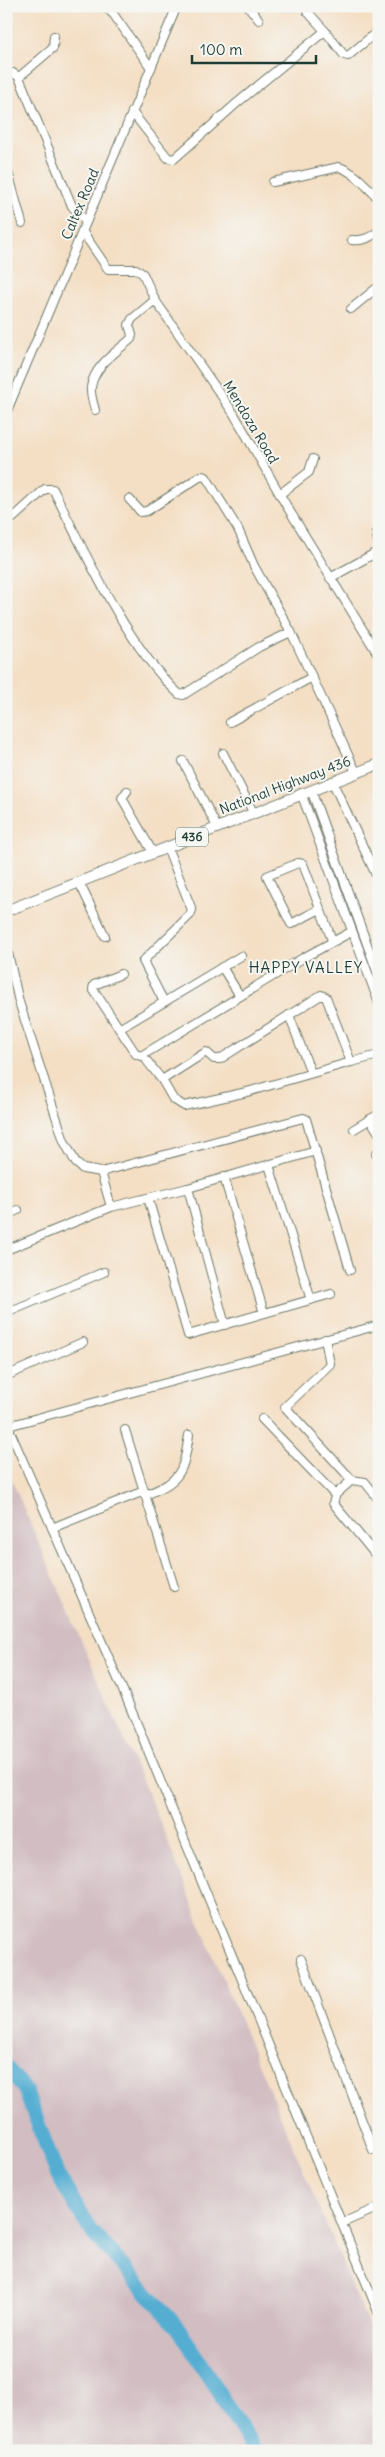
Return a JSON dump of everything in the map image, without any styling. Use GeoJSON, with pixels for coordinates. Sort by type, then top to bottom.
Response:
{"type":"FeatureCollection","features":[{"type":"Feature","properties":{"kind":"main road","name":"National Highway 436"},"geometry":{"type":"LineString","coordinates":[[6,911],[306,791],[379,764]]}},
{"type":"Feature","properties":{"kind":"street"},"geometry":{"type":"LineString","coordinates":[[105,6],[114,15],[151,68]]}},
{"type":"Feature","properties":{"kind":"street","name":"Caltex Road"},"geometry":{"type":"LineString","coordinates":[[6,413],[177,6]]}},
{"type":"Feature","properties":{"kind":"street"},"geometry":{"type":"LineString","coordinates":[[248,6],[259,20]]}},
{"type":"Feature","properties":{"kind":"street"},"geometry":{"type":"LineString","coordinates":[[307,6],[307,11],[344,55],[348,56],[379,30]]}},
{"type":"Feature","properties":{"kind":"street"},"geometry":{"type":"LineString","coordinates":[[132,112],[168,158],[174,159],[237,103],[325,31]]}},
{"type":"Feature","properties":{"kind":"street"},"geometry":{"type":"LineString","coordinates":[[19,77],[53,48],[54,36]]}},
{"type":"Feature","properties":{"kind":"street"},"geometry":{"type":"LineString","coordinates":[[6,73],[13,73],[19,77],[72,206],[86,222]]}},
{"type":"Feature","properties":{"kind":"street"},"geometry":{"type":"LineString","coordinates":[[6,165],[22,223]]}},
{"type":"Feature","properties":{"kind":"street"},"geometry":{"type":"LineString","coordinates":[[273,182],[339,167],[363,182],[379,198]]}},
{"type":"Feature","properties":{"kind":"street","name":"Mendoza Road"},"geometry":{"type":"LineString","coordinates":[[82,231],[108,269],[140,271],[155,300],[234,414],[330,578],[379,656]]}},
{"type":"Feature","properties":{"kind":"street"},"geometry":{"type":"LineString","coordinates":[[352,240],[360,241],[369,238],[379,231]]}},
{"type":"Feature","properties":{"kind":"street"},"geometry":{"type":"LineString","coordinates":[[350,309],[379,286]]}},
{"type":"Feature","properties":{"kind":"street"},"geometry":{"type":"LineString","coordinates":[[95,410],[90,388],[94,376],[131,339],[132,335],[129,324],[132,319],[155,300]]}},
{"type":"Feature","properties":{"kind":"street"},"geometry":{"type":"LineString","coordinates":[[280,494],[309,472],[313,459]]}},
{"type":"Feature","properties":{"kind":"street"},"geometry":{"type":"LineString","coordinates":[[129,499],[140,512],[147,511],[201,476],[206,477],[238,528],[254,566],[290,632],[356,772]]}},
{"type":"Feature","properties":{"kind":"street"},"geometry":{"type":"LineString","coordinates":[[6,516],[13,518],[45,489],[52,489],[123,620],[153,664],[179,694],[182,695],[259,647],[290,632]]}},
{"type":"Feature","properties":{"kind":"street"},"geometry":{"type":"LineString","coordinates":[[379,530],[376,533],[379,546]]}},
{"type":"Feature","properties":{"kind":"street"},"geometry":{"type":"LineString","coordinates":[[330,578],[379,551]]}},
{"type":"Feature","properties":{"kind":"street"},"geometry":{"type":"LineString","coordinates":[[230,722],[312,677]]}},
{"type":"Feature","properties":{"kind":"street"},"geometry":{"type":"LineString","coordinates":[[223,753],[253,812]]}},
{"type":"Feature","properties":{"kind":"street"},"geometry":{"type":"LineString","coordinates":[[183,760],[217,827]]}},
{"type":"Feature","properties":{"kind":"street"},"geometry":{"type":"LineString","coordinates":[[332,781],[379,881]]}},
{"type":"Feature","properties":{"kind":"street"},"geometry":{"type":"LineString","coordinates":[[127,791],[122,798],[153,853]]}},
{"type":"Feature","properties":{"kind":"street"},"geometry":{"type":"LineString","coordinates":[[306,791],[352,932],[379,1003]]}},
{"type":"Feature","properties":{"kind":"street"},"geometry":{"type":"LineString","coordinates":[[306,791],[379,977]]}},
{"type":"Feature","properties":{"kind":"street"},"geometry":{"type":"LineString","coordinates":[[164,1002],[143,961],[190,915],[192,910],[167,847]]}},
{"type":"Feature","properties":{"kind":"street"},"geometry":{"type":"LineString","coordinates":[[320,909],[291,924],[266,876],[298,863],[303,864],[332,940]]}},
{"type":"Feature","properties":{"kind":"street"},"geometry":{"type":"LineString","coordinates":[[79,882],[105,936]]}},
{"type":"Feature","properties":{"kind":"street"},"geometry":{"type":"LineString","coordinates":[[121,974],[94,985],[93,989],[136,1054],[141,1056],[332,940],[352,932]]}},
{"type":"Feature","properties":{"kind":"street"},"geometry":{"type":"LineString","coordinates":[[6,944],[19,1002],[64,1141],[76,1163],[88,1171],[101,1172],[300,1117],[306,1119],[350,1270]]}},
{"type":"Feature","properties":{"kind":"street"},"geometry":{"type":"LineString","coordinates":[[119,1029],[241,956]]}},
{"type":"Feature","properties":{"kind":"street"},"geometry":{"type":"LineString","coordinates":[[222,967],[240,996]]}},
{"type":"Feature","properties":{"kind":"street"},"geometry":{"type":"LineString","coordinates":[[162,1080],[206,1052],[214,1059],[220,1059],[321,995],[324,995],[351,1062]]}},
{"type":"Feature","properties":{"kind":"street"},"geometry":{"type":"LineString","coordinates":[[289,1015],[311,1073]]}},
{"type":"Feature","properties":{"kind":"street"},"geometry":{"type":"LineString","coordinates":[[147,1061],[162,1080],[173,1099],[184,1106],[247,1092],[379,1055]]}},
{"type":"Feature","properties":{"kind":"street"},"geometry":{"type":"LineString","coordinates":[[354,1129],[379,1114]]}},
{"type":"Feature","properties":{"kind":"street"},"geometry":{"type":"LineString","coordinates":[[370,1119],[379,1133]]}},
{"type":"Feature","properties":{"kind":"street"},"geometry":{"type":"LineString","coordinates":[[6,1250],[111,1207],[188,1188],[316,1152]]}},
{"type":"Feature","properties":{"kind":"street"},"geometry":{"type":"LineString","coordinates":[[269,1165],[311,1300]]}},
{"type":"Feature","properties":{"kind":"street"},"geometry":{"type":"LineString","coordinates":[[101,1172],[111,1207]]}},
{"type":"Feature","properties":{"kind":"street"},"geometry":{"type":"LineString","coordinates":[[224,1177],[264,1313]]}},
{"type":"Feature","properties":{"kind":"street"},"geometry":{"type":"LineString","coordinates":[[188,1188],[225,1325]]}},
{"type":"Feature","properties":{"kind":"street"},"geometry":{"type":"LineString","coordinates":[[148,1198],[189,1336],[331,1294]]}},
{"type":"Feature","properties":{"kind":"street"},"geometry":{"type":"LineString","coordinates":[[6,1215],[18,1210]]}},
{"type":"Feature","properties":{"kind":"street"},"geometry":{"type":"LineString","coordinates":[[6,1313],[104,1272]]}},
{"type":"Feature","properties":{"kind":"street"},"geometry":{"type":"LineString","coordinates":[[379,1325],[7,1424],[128,1702],[379,2314]]}},
{"type":"Feature","properties":{"kind":"street"},"geometry":{"type":"LineString","coordinates":[[325,1338],[330,1364],[285,1407],[352,1480],[364,1482],[379,1500]]}},
{"type":"Feature","properties":{"kind":"street"},"geometry":{"type":"LineString","coordinates":[[6,1376],[83,1342]]}},
{"type":"Feature","properties":{"kind":"street"},"geometry":{"type":"LineString","coordinates":[[262,1419],[335,1495]]}},
{"type":"Feature","properties":{"kind":"street"},"geometry":{"type":"LineString","coordinates":[[125,1430],[174,1587]]}},
{"type":"Feature","properties":{"kind":"street"},"geometry":{"type":"LineString","coordinates":[[52,1528],[169,1485],[176,1479],[184,1461],[189,1435]]}},
{"type":"Feature","properties":{"kind":"street"},"geometry":{"type":"LineString","coordinates":[[352,1480],[335,1495],[334,1505],[379,1559]]}},
{"type":"Feature","properties":{"kind":"street"},"geometry":{"type":"LineString","coordinates":[[301,1959],[373,2150]]}},
{"type":"Feature","properties":{"kind":"street"},"geometry":{"type":"LineString","coordinates":[[342,2223],[379,2206]]}},
{"type":"Feature","properties":{"kind":"shaded area"},"geometry":{"type":"Polygon","coordinates":[[[6,1467],[160,1822],[212,1954],[379,2350],[379,2451],[6,2451],[6,1467]]]}},
{"type":"Feature","properties":{"kind":"waterway"},"geometry":{"type":"LineString","coordinates":[[6,2067],[25,2090],[58,2176],[90,2229],[179,2329],[255,2451]]}},
{"type":"Feature","properties":{"kind":"district","name":"HAPPY VALLEY"},"geometry":{"type":"Point","coordinates":[306,968]}}]}
